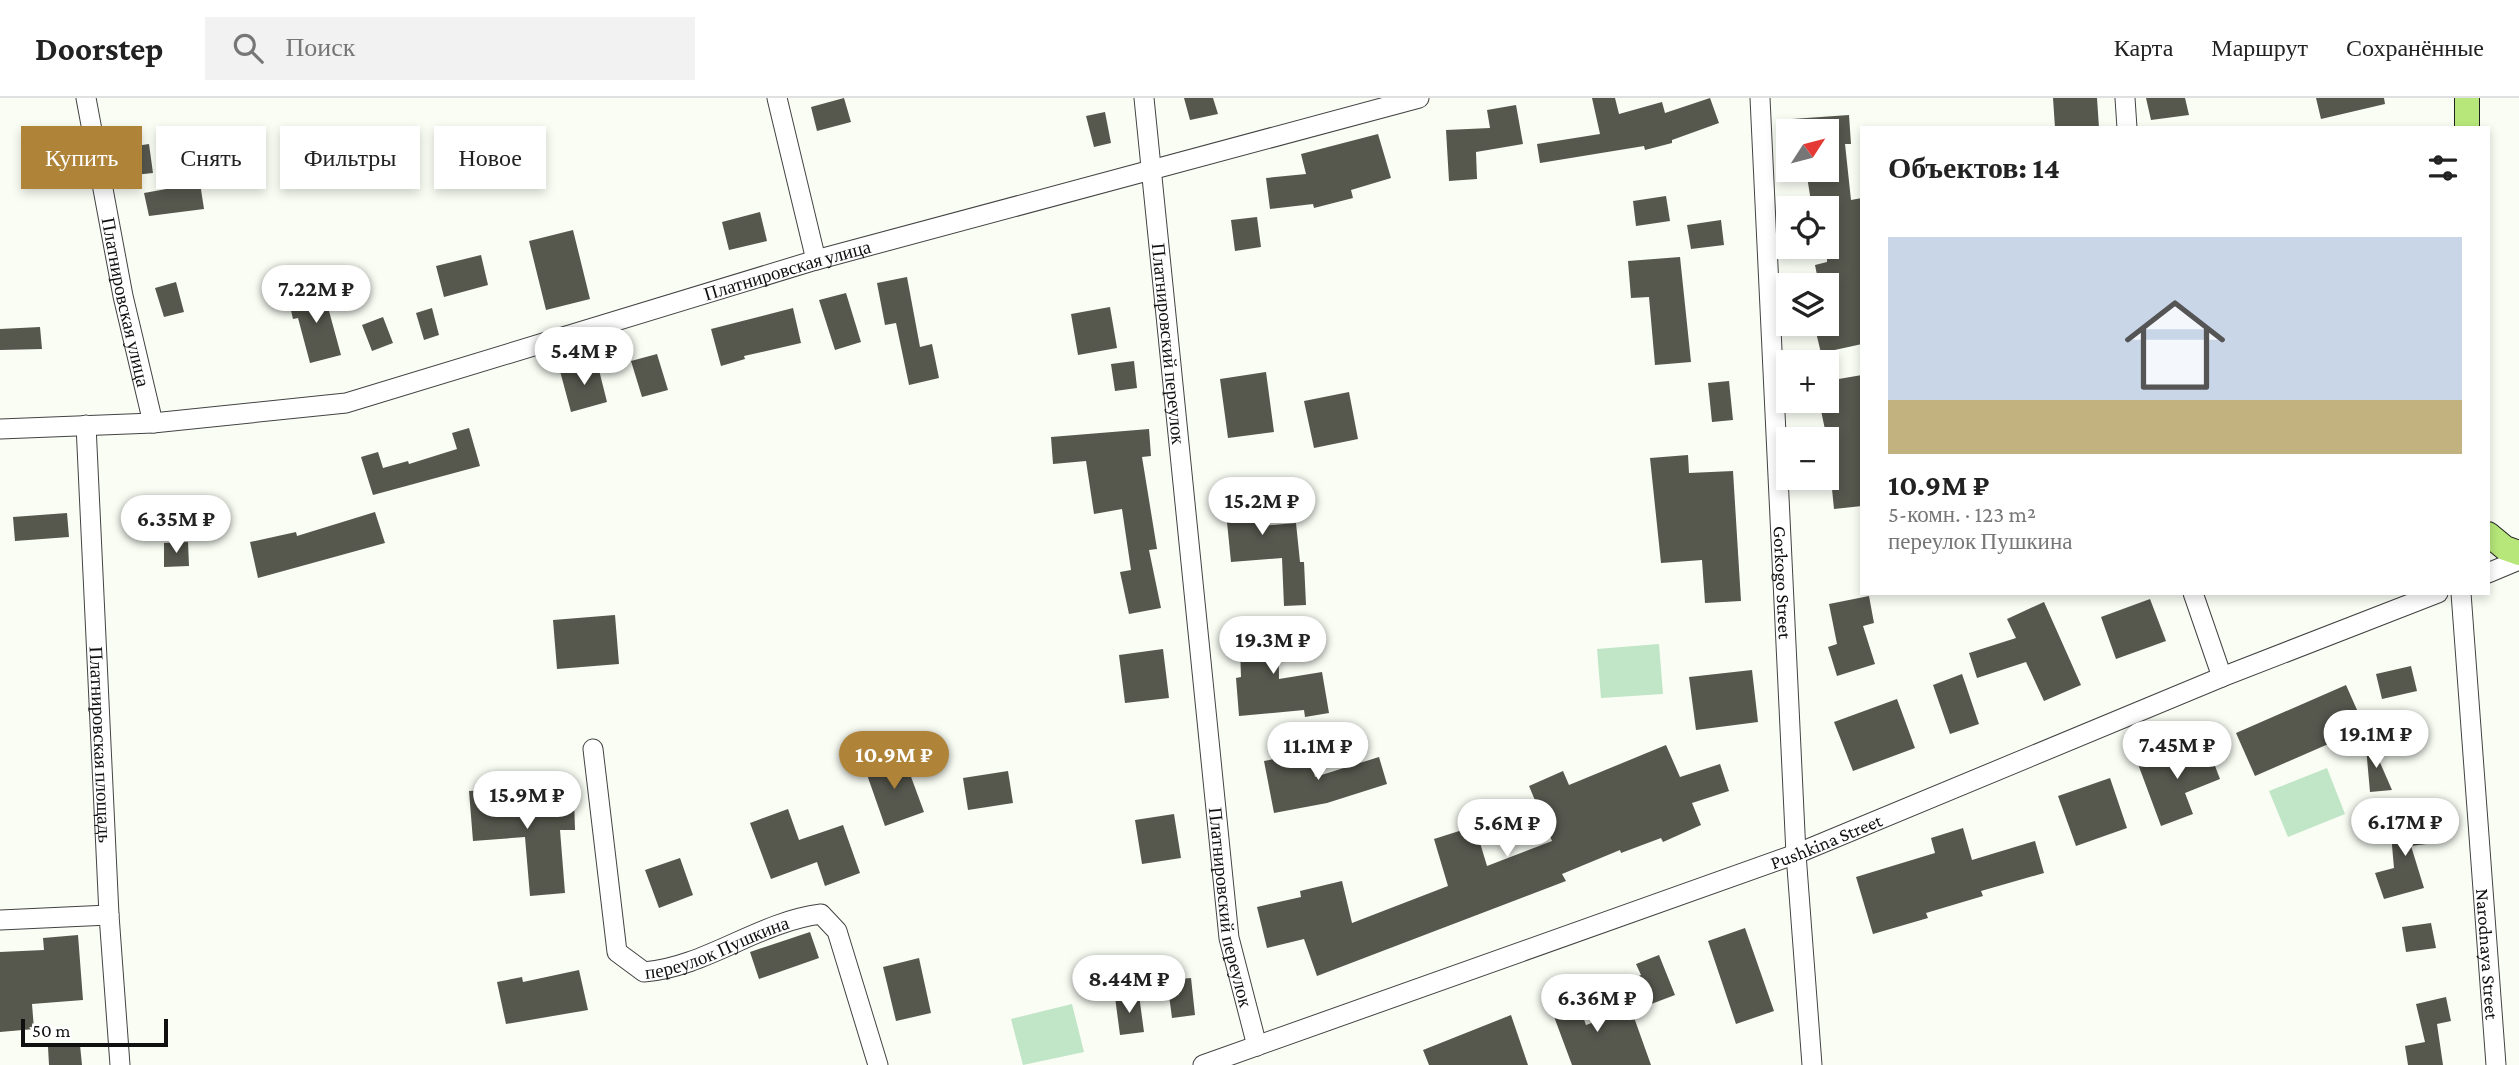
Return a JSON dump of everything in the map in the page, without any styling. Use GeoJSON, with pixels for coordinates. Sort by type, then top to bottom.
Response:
{"type":"FeatureCollection","features":[{"type":"Feature","properties":{"kind":"main road"},"geometry":{"type":"LineString","coordinates":[[2467,98],[2468,126]]}},
{"type":"Feature","properties":{"kind":"main road"},"geometry":{"type":"LineString","coordinates":[[2490,536],[2505,548],[2519,553]]}},
{"type":"Feature","properties":{"kind":"street","name":"Платнировская улица"},"geometry":{"type":"LineString","coordinates":[[86,98],[123,296],[153,423]]}},
{"type":"Feature","properties":{"kind":"street"},"geometry":{"type":"LineString","coordinates":[[777,98],[816,260]]}},
{"type":"Feature","properties":{"kind":"street","name":"Платнировский переулок"},"geometry":{"type":"LineString","coordinates":[[1144,98],[1229,938],[1257,1046]]}},
{"type":"Feature","properties":{"kind":"street","name":"Платнировская улица"},"geometry":{"type":"LineString","coordinates":[[0,429],[153,423],[346,403],[816,260],[1419,98]]}},
{"type":"Feature","properties":{"kind":"street","name":"Gorkogo Street"},"geometry":{"type":"LineString","coordinates":[[1760,98],[1796,854],[1812,1065]]}},
{"type":"Feature","properties":{"kind":"street"},"geometry":{"type":"LineString","coordinates":[[2125,98],[2127,126]]}},
{"type":"Feature","properties":{"kind":"street","name":"Платнировская площадь"},"geometry":{"type":"LineString","coordinates":[[86,425],[109,915],[120,1065]]}},
{"type":"Feature","properties":{"kind":"street"},"geometry":{"type":"LineString","coordinates":[[2490,572],[2519,560]]}},
{"type":"Feature","properties":{"kind":"street"},"geometry":{"type":"LineString","coordinates":[[2194,595],[2222,677]]}},
{"type":"Feature","properties":{"kind":"street","name":"Pushkina Street"},"geometry":{"type":"LineString","coordinates":[[1203,1065],[1796,854],[2222,677],[2433,595]]}},
{"type":"Feature","properties":{"kind":"street","name":"Narodnaya Street"},"geometry":{"type":"LineString","coordinates":[[2461,595],[2497,1065]]}},
{"type":"Feature","properties":{"kind":"street","name":"переулок Пушкина"},"geometry":{"type":"LineString","coordinates":[[593,749],[617,952],[643,972],[671,970],[793,918],[821,914],[837,931],[878,1065]]}},
{"type":"Feature","properties":{"kind":"street"},"geometry":{"type":"LineString","coordinates":[[0,920],[109,915]]}},
{"type":"Feature","properties":{"kind":"green space"},"geometry":{"type":"Polygon","coordinates":[[[1659,644],[1663,694],[1601,698],[1597,649],[1659,644]]]}},
{"type":"Feature","properties":{"kind":"green space"},"geometry":{"type":"Polygon","coordinates":[[[2327,768],[2345,814],[2288,837],[2269,791],[2327,768]]]}},
{"type":"Feature","properties":{"kind":"green space"},"geometry":{"type":"Polygon","coordinates":[[[1072,1004],[1084,1052],[1023,1065],[1011,1019],[1072,1004]]]}},
{"type":"Feature","properties":{"kind":"building"},"geometry":{"type":"Polygon","coordinates":[[[844,98],[851,122],[817,131],[811,107],[844,98]]]}},
{"type":"Feature","properties":{"kind":"building"},"geometry":{"type":"Polygon","coordinates":[[[1184,98],[1213,98],[1218,114],[1190,120],[1184,98]]]}},
{"type":"Feature","properties":{"kind":"building"},"geometry":{"type":"Polygon","coordinates":[[[1592,98],[1615,98],[1619,114],[1662,102],[1665,113],[1710,98],[1719,123],[1672,140],[1672,143],[1645,150],[1644,146],[1540,163],[1537,144],[1600,134],[1592,98]]]}},
{"type":"Feature","properties":{"kind":"building"},"geometry":{"type":"Polygon","coordinates":[[[2053,98],[2097,98],[2099,126],[2055,126],[2053,98]]]}},
{"type":"Feature","properties":{"kind":"building"},"geometry":{"type":"Polygon","coordinates":[[[2146,98],[2185,98],[2189,115],[2151,120],[2146,98]]]}},
{"type":"Feature","properties":{"kind":"building"},"geometry":{"type":"Polygon","coordinates":[[[2316,98],[2384,98],[2385,104],[2321,119],[2316,98]]]}},
{"type":"Feature","properties":{"kind":"building"},"geometry":{"type":"Polygon","coordinates":[[[1516,105],[1523,144],[1476,152],[1477,179],[1449,181],[1446,130],[1490,128],[1487,110],[1516,105]]]}},
{"type":"Feature","properties":{"kind":"building"},"geometry":{"type":"Polygon","coordinates":[[[1105,112],[1111,143],[1094,147],[1086,116],[1105,112]]]}},
{"type":"Feature","properties":{"kind":"building"},"geometry":{"type":"Polygon","coordinates":[[[1849,115],[1851,144],[1845,144],[1851,200],[1860,198],[1860,344],[1820,350],[1817,336],[1839,336],[1839,273],[1817,273],[1815,265],[1827,262],[1827,259],[1839,259],[1839,196],[1810,196],[1808,182],[1839,182],[1839,119],[1792,119],[1849,115]]]}},
{"type":"Feature","properties":{"kind":"building"},"geometry":{"type":"Polygon","coordinates":[[[1378,134],[1391,178],[1351,190],[1353,198],[1314,208],[1313,204],[1270,209],[1266,178],[1306,174],[1301,154],[1378,134]]]}},
{"type":"Feature","properties":{"kind":"building"},"geometry":{"type":"Polygon","coordinates":[[[149,144],[153,173],[142,174],[142,145],[149,144]]]}},
{"type":"Feature","properties":{"kind":"building"},"geometry":{"type":"Polygon","coordinates":[[[166,189],[201,189],[204,209],[149,216],[144,193],[166,189]]]}},
{"type":"Feature","properties":{"kind":"building"},"geometry":{"type":"Polygon","coordinates":[[[1666,196],[1670,221],[1636,226],[1633,201],[1666,196]]]}},
{"type":"Feature","properties":{"kind":"building"},"geometry":{"type":"Polygon","coordinates":[[[760,212],[767,241],[729,250],[722,222],[760,212]]]}},
{"type":"Feature","properties":{"kind":"building"},"geometry":{"type":"Polygon","coordinates":[[[1257,217],[1261,247],[1235,251],[1231,220],[1257,217]]]}},
{"type":"Feature","properties":{"kind":"building"},"geometry":{"type":"Polygon","coordinates":[[[1721,220],[1724,245],[1691,249],[1687,225],[1721,220]]]}},
{"type":"Feature","properties":{"kind":"building"},"geometry":{"type":"Polygon","coordinates":[[[573,230],[590,299],[546,310],[529,241],[573,230]]]}},
{"type":"Feature","properties":{"kind":"building"},"geometry":{"type":"Polygon","coordinates":[[[481,255],[488,285],[444,297],[436,266],[481,255]]]}},
{"type":"Feature","properties":{"kind":"building"},"geometry":{"type":"Polygon","coordinates":[[[1680,257],[1691,362],[1655,365],[1649,297],[1631,298],[1628,261],[1680,257]]]}},
{"type":"Feature","properties":{"kind":"building"},"geometry":{"type":"Polygon","coordinates":[[[907,277],[920,347],[932,344],[939,378],[909,385],[896,323],[885,325],[877,283],[907,277]]]}},
{"type":"Feature","properties":{"kind":"building"},"geometry":{"type":"Polygon","coordinates":[[[176,282],[184,312],[164,317],[155,288],[176,282]]]}},
{"type":"Feature","properties":{"kind":"building"},"geometry":{"type":"Polygon","coordinates":[[[323,289],[341,355],[310,363],[298,318],[293,319],[288,298],[323,289]]]}},
{"type":"Feature","properties":{"kind":"building"},"geometry":{"type":"Polygon","coordinates":[[[846,293],[861,342],[835,350],[819,300],[846,293]]]}},
{"type":"Feature","properties":{"kind":"building"},"geometry":{"type":"Polygon","coordinates":[[[1110,307],[1117,348],[1078,355],[1071,314],[1110,307]]]}},
{"type":"Feature","properties":{"kind":"building"},"geometry":{"type":"Polygon","coordinates":[[[432,308],[439,335],[424,340],[416,313],[432,308]]]}},
{"type":"Feature","properties":{"kind":"building"},"geometry":{"type":"Polygon","coordinates":[[[793,308],[801,343],[744,356],[745,359],[721,366],[711,329],[793,308]]]}},
{"type":"Feature","properties":{"kind":"building"},"geometry":{"type":"Polygon","coordinates":[[[383,317],[393,343],[372,351],[362,325],[383,317]]]}},
{"type":"Feature","properties":{"kind":"building"},"geometry":{"type":"Polygon","coordinates":[[[40,327],[42,349],[0,350],[0,329],[40,327]]]}},
{"type":"Feature","properties":{"kind":"building"},"geometry":{"type":"Polygon","coordinates":[[[657,354],[668,390],[642,397],[631,361],[657,354]]]}},
{"type":"Feature","properties":{"kind":"building"},"geometry":{"type":"Polygon","coordinates":[[[1134,361],[1137,388],[1115,391],[1111,364],[1134,361]]]}},
{"type":"Feature","properties":{"kind":"building"},"geometry":{"type":"Polygon","coordinates":[[[597,362],[607,402],[571,412],[560,371],[597,362]]]}},
{"type":"Feature","properties":{"kind":"building"},"geometry":{"type":"Polygon","coordinates":[[[1266,372],[1274,432],[1228,438],[1220,379],[1266,372]]]}},
{"type":"Feature","properties":{"kind":"building"},"geometry":{"type":"Polygon","coordinates":[[[1860,375],[1860,506],[1834,509],[1832,490],[1839,490],[1839,427],[1824,427],[1822,413],[1839,413],[1839,379],[1860,375]]]}},
{"type":"Feature","properties":{"kind":"building"},"geometry":{"type":"Polygon","coordinates":[[[1729,381],[1733,420],[1712,422],[1708,383],[1729,381]]]}},
{"type":"Feature","properties":{"kind":"building"},"geometry":{"type":"Polygon","coordinates":[[[1349,392],[1358,439],[1314,448],[1304,401],[1349,392]]]}},
{"type":"Feature","properties":{"kind":"building"},"geometry":{"type":"Polygon","coordinates":[[[469,428],[480,466],[373,495],[361,457],[378,452],[383,468],[408,461],[409,464],[457,449],[452,433],[469,428]]]}},
{"type":"Feature","properties":{"kind":"building"},"geometry":{"type":"Polygon","coordinates":[[[1149,429],[1151,456],[1142,457],[1157,549],[1149,550],[1161,608],[1129,614],[1120,572],[1131,570],[1122,509],[1094,514],[1086,461],[1053,464],[1051,437],[1149,429]]]}},
{"type":"Feature","properties":{"kind":"building"},"geometry":{"type":"Polygon","coordinates":[[[1688,455],[1689,473],[1733,471],[1741,601],[1705,603],[1702,560],[1661,563],[1650,458],[1688,455]]]}},
{"type":"Feature","properties":{"kind":"building"},"geometry":{"type":"Polygon","coordinates":[[[1223,479],[1262,480],[1261,526],[1296,523],[1300,562],[1304,562],[1306,605],[1284,606],[1282,558],[1231,562],[1225,502],[1222,502],[1223,479]]]}},
{"type":"Feature","properties":{"kind":"building"},"geometry":{"type":"Polygon","coordinates":[[[375,512],[385,543],[258,578],[250,542],[296,532],[297,536],[375,512]]]}},
{"type":"Feature","properties":{"kind":"building"},"geometry":{"type":"Polygon","coordinates":[[[67,513],[69,537],[15,541],[13,517],[67,513]]]}},
{"type":"Feature","properties":{"kind":"building"},"geometry":{"type":"Polygon","coordinates":[[[188,542],[189,566],[164,567],[164,543],[188,542]]]}},
{"type":"Feature","properties":{"kind":"building"},"geometry":{"type":"Polygon","coordinates":[[[1869,596],[1874,623],[1863,626],[1875,664],[1837,676],[1828,647],[1837,644],[1829,604],[1869,596]]]}},
{"type":"Feature","properties":{"kind":"building"},"geometry":{"type":"Polygon","coordinates":[[[2150,599],[2166,641],[2116,659],[2101,617],[2150,599]]]}},
{"type":"Feature","properties":{"kind":"building"},"geometry":{"type":"Polygon","coordinates":[[[2044,602],[2081,685],[2044,701],[2026,662],[1977,678],[1969,653],[2016,638],[2007,619],[2044,602]]]}},
{"type":"Feature","properties":{"kind":"building"},"geometry":{"type":"Polygon","coordinates":[[[615,615],[619,664],[557,669],[553,620],[615,615]]]}},
{"type":"Feature","properties":{"kind":"building"},"geometry":{"type":"Polygon","coordinates":[[[1278,618],[1279,679],[1322,672],[1329,713],[1305,717],[1304,710],[1239,716],[1236,678],[1241,677],[1239,619],[1278,618]]]}},
{"type":"Feature","properties":{"kind":"building"},"geometry":{"type":"Polygon","coordinates":[[[1163,649],[1169,698],[1125,703],[1119,655],[1163,649]]]}},
{"type":"Feature","properties":{"kind":"building"},"geometry":{"type":"Polygon","coordinates":[[[2411,666],[2417,691],[2382,699],[2376,674],[2411,666]]]}},
{"type":"Feature","properties":{"kind":"building"},"geometry":{"type":"Polygon","coordinates":[[[1752,670],[1758,722],[1696,730],[1689,677],[1752,670]]]}},
{"type":"Feature","properties":{"kind":"building"},"geometry":{"type":"Polygon","coordinates":[[[1962,674],[1979,724],[1950,734],[1933,685],[1962,674]]]}},
{"type":"Feature","properties":{"kind":"building"},"geometry":{"type":"Polygon","coordinates":[[[2346,685],[2365,728],[2255,776],[2236,733],[2346,685]]]}},
{"type":"Feature","properties":{"kind":"building"},"geometry":{"type":"Polygon","coordinates":[[[1897,699],[1915,748],[1853,771],[1834,722],[1897,699]]]}},
{"type":"Feature","properties":{"kind":"building"},"geometry":{"type":"Polygon","coordinates":[[[2368,735],[2392,790],[2370,792],[2365,736],[2368,735]]]}},
{"type":"Feature","properties":{"kind":"building"},"geometry":{"type":"Polygon","coordinates":[[[1666,745],[1680,777],[1720,764],[1729,791],[1692,803],[1701,825],[1663,842],[1661,838],[1621,853],[1620,850],[1562,874],[1566,881],[1317,976],[1304,939],[1267,948],[1257,907],[1301,897],[1300,891],[1342,881],[1352,923],[1448,886],[1434,839],[1475,826],[1487,866],[1552,841],[1529,786],[1563,771],[1569,785],[1666,745]]]}},
{"type":"Feature","properties":{"kind":"building"},"geometry":{"type":"Polygon","coordinates":[[[2207,745],[2220,779],[2185,793],[2193,814],[2161,826],[2138,764],[2170,752],[2172,758],[2207,745]]]}},
{"type":"Feature","properties":{"kind":"building"},"geometry":{"type":"Polygon","coordinates":[[[1310,752],[1315,777],[1379,757],[1387,784],[1327,803],[1274,813],[1264,761],[1310,752]]]}},
{"type":"Feature","properties":{"kind":"building"},"geometry":{"type":"Polygon","coordinates":[[[903,755],[924,812],[885,826],[865,769],[903,755]]]}},
{"type":"Feature","properties":{"kind":"building"},"geometry":{"type":"Polygon","coordinates":[[[1008,771],[1013,803],[968,810],[963,778],[1008,771]]]}},
{"type":"Feature","properties":{"kind":"building"},"geometry":{"type":"Polygon","coordinates":[[[2110,778],[2127,828],[2076,846],[2058,796],[2110,778]]]}},
{"type":"Feature","properties":{"kind":"building"},"geometry":{"type":"Polygon","coordinates":[[[519,788],[520,801],[574,798],[575,830],[560,830],[565,893],[530,896],[525,837],[473,841],[469,791],[519,788]]]}},
{"type":"Feature","properties":{"kind":"building"},"geometry":{"type":"Polygon","coordinates":[[[788,809],[799,840],[843,825],[860,873],[825,886],[817,862],[771,879],[750,823],[788,809]]]}},
{"type":"Feature","properties":{"kind":"building"},"geometry":{"type":"Polygon","coordinates":[[[1174,814],[1181,858],[1142,864],[1135,820],[1174,814]]]}},
{"type":"Feature","properties":{"kind":"building"},"geometry":{"type":"Polygon","coordinates":[[[2432,819],[2434,843],[2411,846],[2424,888],[2384,899],[2375,873],[2394,868],[2390,823],[2432,819]]]}},
{"type":"Feature","properties":{"kind":"building"},"geometry":{"type":"Polygon","coordinates":[[[1963,828],[1972,860],[2035,841],[2044,873],[1981,891],[1983,896],[1926,913],[1928,918],[1873,934],[1856,877],[1935,853],[1931,838],[1963,828]]]}},
{"type":"Feature","properties":{"kind":"building"},"geometry":{"type":"Polygon","coordinates":[[[680,858],[693,895],[659,908],[645,870],[680,858]]]}},
{"type":"Feature","properties":{"kind":"building"},"geometry":{"type":"Polygon","coordinates":[[[2431,923],[2436,948],[2406,952],[2402,927],[2431,923]]]}},
{"type":"Feature","properties":{"kind":"building"},"geometry":{"type":"Polygon","coordinates":[[[1745,928],[1774,1011],[1736,1024],[1708,941],[1745,928]]]}},
{"type":"Feature","properties":{"kind":"building"},"geometry":{"type":"Polygon","coordinates":[[[810,932],[819,958],[759,979],[750,952],[810,932]]]}},
{"type":"Feature","properties":{"kind":"building"},"geometry":{"type":"Polygon","coordinates":[[[78,935],[83,1000],[32,1004],[34,1029],[0,1032],[0,952],[44,950],[43,938],[78,935]]]}},
{"type":"Feature","properties":{"kind":"building"},"geometry":{"type":"Polygon","coordinates":[[[1659,955],[1675,995],[1638,1009],[1627,981],[1641,975],[1636,964],[1659,955]]]}},
{"type":"Feature","properties":{"kind":"building"},"geometry":{"type":"Polygon","coordinates":[[[919,958],[931,1013],[896,1021],[883,967],[919,958]]]}},
{"type":"Feature","properties":{"kind":"building"},"geometry":{"type":"Polygon","coordinates":[[[579,970],[588,1010],[506,1024],[497,982],[522,977],[523,982],[579,970]]]}},
{"type":"Feature","properties":{"kind":"building"},"geometry":{"type":"Polygon","coordinates":[[[1191,978],[1195,1015],[1172,1018],[1167,980],[1191,978]]]}},
{"type":"Feature","properties":{"kind":"building"},"geometry":{"type":"Polygon","coordinates":[[[1572,985],[1586,1025],[1631,1009],[1651,1065],[1572,1065],[1546,995],[1572,985]]]}},
{"type":"Feature","properties":{"kind":"building"},"geometry":{"type":"Polygon","coordinates":[[[1139,995],[1144,1032],[1120,1035],[1115,997],[1139,995]]]}},
{"type":"Feature","properties":{"kind":"building"},"geometry":{"type":"Polygon","coordinates":[[[2446,997],[2451,1021],[2437,1024],[2443,1065],[2408,1065],[2405,1046],[2425,1042],[2416,1004],[2446,997]]]}},
{"type":"Feature","properties":{"kind":"building"},"geometry":{"type":"Polygon","coordinates":[[[1511,1015],[1528,1065],[1429,1065],[1423,1050],[1511,1015]]]}},
{"type":"Feature","properties":{"kind":"building"},"geometry":{"type":"Polygon","coordinates":[[[80,1045],[82,1065],[49,1065],[48,1047],[80,1045]]]}}]}
